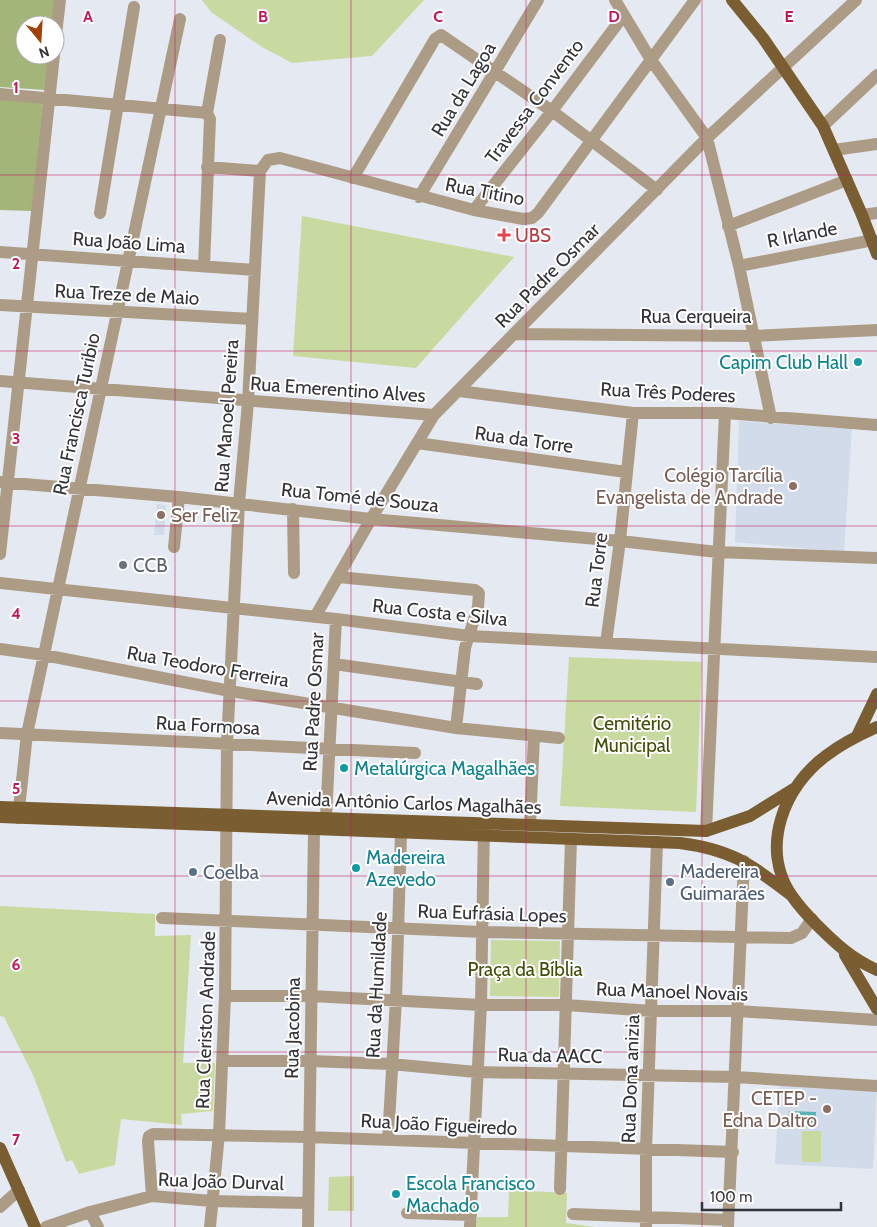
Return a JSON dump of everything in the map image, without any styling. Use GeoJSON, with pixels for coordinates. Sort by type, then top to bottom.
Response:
{"type":"FeatureCollection","features":[{"type":"Feature","properties":{"kind":"main road"},"geometry":{"type":"LineString","coordinates":[[732,0],[784,68],[823,126],[862,215],[873,232],[877,254]]}},
{"type":"Feature","properties":{"kind":"main road"},"geometry":{"type":"LineString","coordinates":[[857,736],[877,694]]}},
{"type":"Feature","properties":{"kind":"main road"},"geometry":{"type":"LineString","coordinates":[[877,727],[857,736],[826,755],[795,788],[785,806],[777,835],[779,865],[791,895],[842,950],[877,1009]]}},
{"type":"Feature","properties":{"kind":"main road","name":"Avenida Antônio Carlos Magalhães"},"geometry":{"type":"LineString","coordinates":[[0,808],[18,813],[44,815],[227,820],[326,817],[706,831],[750,816],[795,788]]}},
{"type":"Feature","properties":{"kind":"main road","name":"Avenida Antônio Carlos Magalhães"},"geometry":{"type":"LineString","coordinates":[[0,817],[18,813]]}},
{"type":"Feature","properties":{"kind":"main road","name":"Avenida Antônio Carlos Magalhães"},"geometry":{"type":"LineString","coordinates":[[227,820],[314,830],[657,842],[700,846],[732,854],[791,895]]}},
{"type":"Feature","properties":{"kind":"main road"},"geometry":{"type":"LineString","coordinates":[[842,950],[877,970]]}},
{"type":"Feature","properties":{"kind":"main road"},"geometry":{"type":"LineString","coordinates":[[0,1148],[35,1227]]}},
{"type":"Feature","properties":{"kind":"street"},"geometry":{"type":"LineString","coordinates":[[58,15],[60,0]]}},
{"type":"Feature","properties":{"kind":"street","name":"Rua da Lagoa"},"geometry":{"type":"LineString","coordinates":[[419,196],[538,0]]}},
{"type":"Feature","properties":{"kind":"street"},"geometry":{"type":"LineString","coordinates":[[615,0],[651,60],[708,138],[739,266],[771,418]]}},
{"type":"Feature","properties":{"kind":"street","name":"Rua Titino"},"geometry":{"type":"LineString","coordinates":[[260,171],[268,160],[280,158],[474,210],[523,219],[535,216],[695,0]]}},
{"type":"Feature","properties":{"kind":"street","name":"Rua Padre Osmar"},"geometry":{"type":"LineString","coordinates":[[315,617],[434,415],[708,138],[856,0]]}},
{"type":"Feature","properties":{"kind":"street"},"geometry":{"type":"LineString","coordinates":[[100,213],[134,7]]}},
{"type":"Feature","properties":{"kind":"street","name":"Travessa Convento"},"geometry":{"type":"LineString","coordinates":[[474,210],[552,111],[624,14]]}},
{"type":"Feature","properties":{"kind":"street","name":"Rua Francisca Turibio"},"geometry":{"type":"LineString","coordinates":[[18,813],[27,734],[180,19]]}},
{"type":"Feature","properties":{"kind":"street"},"geometry":{"type":"LineString","coordinates":[[353,178],[435,39],[441,35],[446,36],[552,111],[657,190]]}},
{"type":"Feature","properties":{"kind":"street"},"geometry":{"type":"LineString","coordinates":[[204,266],[209,116],[220,40]]}},
{"type":"Feature","properties":{"kind":"street"},"geometry":{"type":"LineString","coordinates":[[0,554],[3,482],[27,307],[53,65]]}},
{"type":"Feature","properties":{"kind":"street"},"geometry":{"type":"LineString","coordinates":[[823,126],[877,75]]}},
{"type":"Feature","properties":{"kind":"street"},"geometry":{"type":"LineString","coordinates":[[0,94],[118,103],[209,116]]}},
{"type":"Feature","properties":{"kind":"street"},"geometry":{"type":"LineString","coordinates":[[834,150],[877,144]]}},
{"type":"Feature","properties":{"kind":"street"},"geometry":{"type":"LineString","coordinates":[[207,167],[260,171]]}},
{"type":"Feature","properties":{"kind":"street","name":"Rua Manoel Pereira"},"geometry":{"type":"LineString","coordinates":[[227,820],[227,744],[235,608],[238,503],[248,402],[260,171]]}},
{"type":"Feature","properties":{"kind":"street"},"geometry":{"type":"LineString","coordinates":[[728,226],[847,180]]}},
{"type":"Feature","properties":{"kind":"street"},"geometry":{"type":"LineString","coordinates":[[862,215],[877,213]]}},
{"type":"Feature","properties":{"kind":"street","name":"R Irlande"},"geometry":{"type":"LineString","coordinates":[[739,266],[873,232]]}},
{"type":"Feature","properties":{"kind":"street","name":"Rua João Lima"},"geometry":{"type":"LineString","coordinates":[[0,252],[255,270]]}},
{"type":"Feature","properties":{"kind":"street","name":"Rua Treze de Maio"},"geometry":{"type":"LineString","coordinates":[[0,305],[252,319]]}},
{"type":"Feature","properties":{"kind":"street","name":"Rua Cerqueira"},"geometry":{"type":"LineString","coordinates":[[515,334],[753,336],[877,330]]}},
{"type":"Feature","properties":{"kind":"street","name":"Rua Emerentino Alves"},"geometry":{"type":"LineString","coordinates":[[0,381],[248,402],[434,415]]}},
{"type":"Feature","properties":{"kind":"street","name":"Rua Três Poderes"},"geometry":{"type":"LineString","coordinates":[[459,391],[633,413],[725,413],[877,425]]}},
{"type":"Feature","properties":{"kind":"street","name":"Rua Torre"},"geometry":{"type":"LineString","coordinates":[[606,643],[620,541],[633,413]]}},
{"type":"Feature","properties":{"kind":"street"},"geometry":{"type":"LineString","coordinates":[[706,831],[715,649],[717,552],[725,413]]}},
{"type":"Feature","properties":{"kind":"street","name":"Rua da Torre"},"geometry":{"type":"LineString","coordinates":[[417,444],[626,472]]}},
{"type":"Feature","properties":{"kind":"street","name":"Rua Tomé de Souza"},"geometry":{"type":"LineString","coordinates":[[3,482],[79,487],[371,519],[620,541],[717,552],[877,558]]}},
{"type":"Feature","properties":{"kind":"street"},"geometry":{"type":"LineString","coordinates":[[174,547],[179,497]]}},
{"type":"Feature","properties":{"kind":"street"},"geometry":{"type":"LineString","coordinates":[[293,509],[294,572]]}},
{"type":"Feature","properties":{"kind":"street"},"geometry":{"type":"LineString","coordinates":[[338,577],[474,590],[480,596],[469,636],[456,728]]}},
{"type":"Feature","properties":{"kind":"street","name":"Rua Costa e Silva"},"geometry":{"type":"LineString","coordinates":[[0,583],[336,619],[469,636],[877,657]]}},
{"type":"Feature","properties":{"kind":"street","name":"Rua Padre Osmar"},"geometry":{"type":"LineString","coordinates":[[326,817],[336,619]]}},
{"type":"Feature","properties":{"kind":"street","name":"Rua Teodoro Ferreira"},"geometry":{"type":"LineString","coordinates":[[0,649],[44,655],[230,691],[332,706],[456,728],[559,738]]}},
{"type":"Feature","properties":{"kind":"street"},"geometry":{"type":"LineString","coordinates":[[334,664],[477,684]]}},
{"type":"Feature","properties":{"kind":"street","name":"Rua Formosa"},"geometry":{"type":"LineString","coordinates":[[0,733],[415,753]]}},
{"type":"Feature","properties":{"kind":"street"},"geometry":{"type":"LineString","coordinates":[[530,825],[534,736]]}},
{"type":"Feature","properties":{"kind":"street","name":"Rua Cleriston Andrade"},"geometry":{"type":"LineString","coordinates":[[210,1227],[219,1134],[225,996],[227,820]]}},
{"type":"Feature","properties":{"kind":"street"},"geometry":{"type":"LineString","coordinates":[[407,1213],[470,1221],[476,1144],[476,1072],[481,1005],[484,822]]}},
{"type":"Feature","properties":{"kind":"street","name":"Rua Jacobina"},"geometry":{"type":"LineString","coordinates":[[308,1227],[314,830]]}},
{"type":"Feature","properties":{"kind":"street","name":"Rua da Humildade"},"geometry":{"type":"LineString","coordinates":[[388,1140],[396,999],[401,833]]}},
{"type":"Feature","properties":{"kind":"street"},"geometry":{"type":"LineString","coordinates":[[560,1189],[571,839]]}},
{"type":"Feature","properties":{"kind":"street","name":"Rua Dona anizia"},"geometry":{"type":"LineString","coordinates":[[646,1223],[648,1076],[657,842]]}},
{"type":"Feature","properties":{"kind":"street"},"geometry":{"type":"LineString","coordinates":[[573,1214],[646,1223],[728,1224],[736,1077],[744,861]]}},
{"type":"Feature","properties":{"kind":"street","name":"Rua Eufrásia Lopes"},"geometry":{"type":"LineString","coordinates":[[162,918],[482,932],[569,935],[654,934],[742,938],[791,938],[802,933],[812,919]]}},
{"type":"Feature","properties":{"kind":"street","name":"Rua Manoel Novais"},"geometry":{"type":"LineString","coordinates":[[225,996],[311,996],[481,1005],[566,1005],[652,1011],[738,1011],[877,1020]]}},
{"type":"Feature","properties":{"kind":"street","name":"Rua da AACC"},"geometry":{"type":"LineString","coordinates":[[222,1061],[310,1061],[391,1064],[476,1072],[563,1075],[736,1077],[877,1086]]}},
{"type":"Feature","properties":{"kind":"street","name":"Rua João Figueiredo"},"geometry":{"type":"LineString","coordinates":[[152,1196],[148,1141],[149,1136],[153,1134],[219,1134],[561,1148],[732,1152]]}},
{"type":"Feature","properties":{"kind":"street"},"geometry":{"type":"LineString","coordinates":[[0,1207],[19,1190]]}},
{"type":"Feature","properties":{"kind":"street","name":"Rua João Durval"},"geometry":{"type":"LineString","coordinates":[[46,1227],[90,1212],[152,1196],[212,1201],[308,1203]]}},
{"type":"Feature","properties":{"kind":"street"},"geometry":{"type":"LineString","coordinates":[[90,1212],[98,1227]]}},
{"type":"Feature","properties":{"kind":"shaded area","name":"Colégio Tarcília Evangelista de Andrade"},"geometry":{"type":"Polygon","coordinates":[[[739,421],[852,429],[844,552],[735,542],[739,421]]]}},
{"type":"Feature","properties":{"kind":"shaded area","name":"Ser Feliz"},"geometry":{"type":"Polygon","coordinates":[[[157,504],[166,505],[164,535],[154,535],[157,504]]]}},
{"type":"Feature","properties":{"kind":"shaded area","name":"CETEP - Edna DaItro"},"geometry":{"type":"Polygon","coordinates":[[[780,1081],[877,1086],[873,1169],[775,1164],[780,1081]]]}},
{"type":"Feature","properties":{"kind":"green space"},"geometry":{"type":"Polygon","coordinates":[[[0,0],[55,0],[54,15],[15,15],[15,65],[48,65],[45,90],[0,87],[0,0]]]}},
{"type":"Feature","properties":{"kind":"green space"},"geometry":{"type":"Polygon","coordinates":[[[202,0],[424,0],[372,56],[292,63],[262,47],[211,12],[202,0]]]}},
{"type":"Feature","properties":{"kind":"green space"},"geometry":{"type":"Polygon","coordinates":[[[0,99],[43,101],[32,211],[0,210],[0,99]]]}},
{"type":"Feature","properties":{"kind":"green space"},"geometry":{"type":"Polygon","coordinates":[[[302,216],[514,257],[416,368],[293,356],[302,216]]]}},
{"type":"Feature","properties":{"kind":"green space","name":"Cemitério Municipal"},"geometry":{"type":"Polygon","coordinates":[[[569,657],[702,662],[696,812],[560,806],[569,657]]]}},
{"type":"Feature","properties":{"kind":"green space"},"geometry":{"type":"Polygon","coordinates":[[[0,906],[155,914],[155,936],[191,935],[183,1063],[215,1063],[213,1111],[181,1114],[182,1125],[121,1119],[115,1165],[79,1174],[72,1160],[66,1162],[33,1075],[4,1017],[0,1016],[0,906]]]}},
{"type":"Feature","properties":{"kind":"green space","name":"Praça da Bíblia"},"geometry":{"type":"Polygon","coordinates":[[[491,940],[560,941],[559,997],[490,996],[491,940]]]}},
{"type":"Feature","properties":{"kind":"green space"},"geometry":{"type":"Polygon","coordinates":[[[802,1131],[821,1131],[821,1162],[802,1162],[802,1131]]]}},
{"type":"Feature","properties":{"kind":"green space"},"geometry":{"type":"Polygon","coordinates":[[[354,1176],[354,1211],[328,1211],[329,1177],[354,1176]]]}},
{"type":"Feature","properties":{"kind":"green space"},"geometry":{"type":"Polygon","coordinates":[[[509,1190],[567,1193],[566,1223],[595,1227],[476,1227],[477,1217],[508,1217],[509,1190]]]}},
{"type":"Feature","properties":{"kind":"water"},"geometry":{"type":"Polygon","coordinates":[[[789,1111],[816,1112],[815,1128],[788,1126],[789,1111]]]}},
{"type":"Feature","properties":{"kind":"place","name":"UBS"},"geometry":{"type":"Point","coordinates":[504,235]}},
{"type":"Feature","properties":{"kind":"place","name":"Capim Club Hall"},"geometry":{"type":"Point","coordinates":[858,362]}},
{"type":"Feature","properties":{"kind":"place","name":"Colégio Tarcília Evangelista de Andrade"},"geometry":{"type":"Point","coordinates":[793,486]}},
{"type":"Feature","properties":{"kind":"place","name":"Ser Feliz"},"geometry":{"type":"Point","coordinates":[161,515]}},
{"type":"Feature","properties":{"kind":"place","name":"CCB"},"geometry":{"type":"Point","coordinates":[123,565]}},
{"type":"Feature","properties":{"kind":"place","name":"Metalúrgica Magalhães"},"geometry":{"type":"Point","coordinates":[344,768]}},
{"type":"Feature","properties":{"kind":"place","name":"Madereira Azevedo"},"geometry":{"type":"Point","coordinates":[356,868]}},
{"type":"Feature","properties":{"kind":"place","name":"Coelba"},"geometry":{"type":"Point","coordinates":[193,872]}},
{"type":"Feature","properties":{"kind":"place","name":"Madereira Guimarães"},"geometry":{"type":"Point","coordinates":[670,882]}},
{"type":"Feature","properties":{"kind":"place","name":"CETEP - Edna DaItro"},"geometry":{"type":"Point","coordinates":[827,1109]}},
{"type":"Feature","properties":{"kind":"place","name":"Escola Francisco Machado"},"geometry":{"type":"Point","coordinates":[396,1194]}}]}
